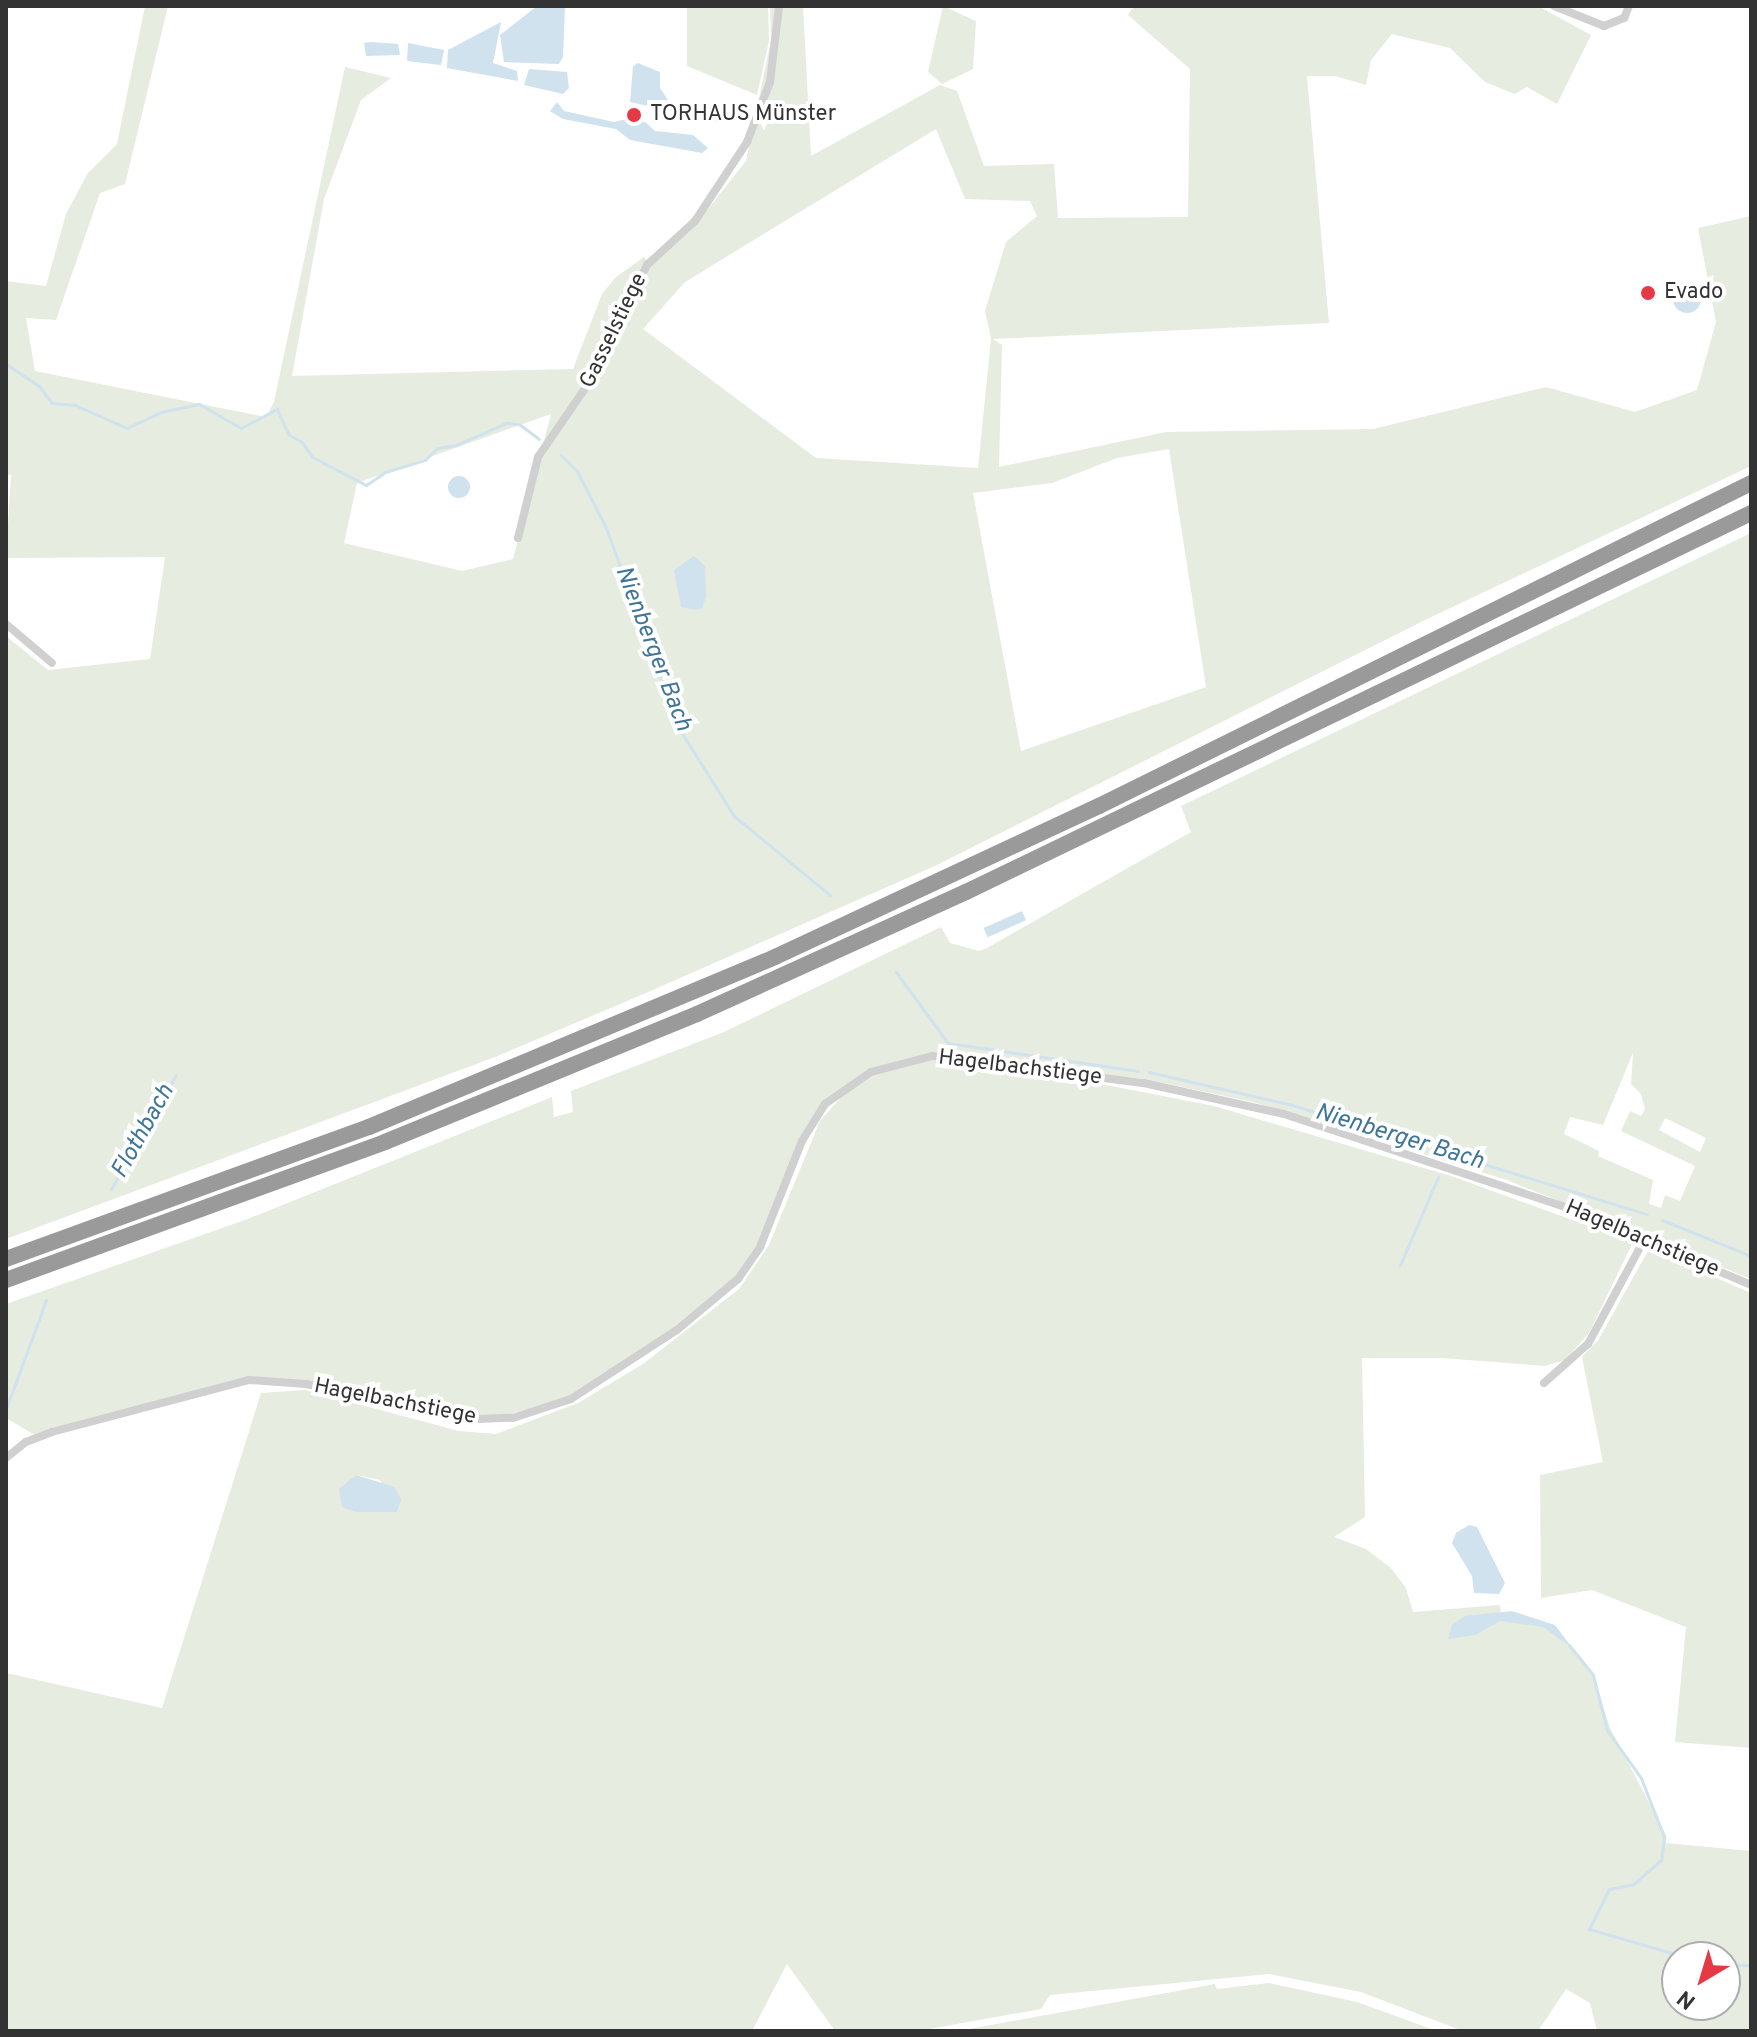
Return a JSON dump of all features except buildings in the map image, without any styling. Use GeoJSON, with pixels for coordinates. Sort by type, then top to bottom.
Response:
{"type":"FeatureCollection","features":[{"type":"Feature","properties":{"kind":"highway"},"geometry":{"type":"LineString","coordinates":[[6,1259],[284,1159],[562,1049],[978,864],[1751,483]]}},
{"type":"Feature","properties":{"kind":"highway"},"geometry":{"type":"LineString","coordinates":[[6,1280],[274,1184],[560,1071],[966,892],[1751,513]]}},
{"type":"Feature","properties":{"kind":"street","name":"Gasselstiege"},"geometry":{"type":"LineString","coordinates":[[518,538],[538,457],[599,368],[647,265],[695,221],[747,142],[770,82],[779,6]]}},
{"type":"Feature","properties":{"kind":"street"},"geometry":{"type":"LineString","coordinates":[[1554,6],[1604,26],[1624,18],[1629,6]]}},
{"type":"Feature","properties":{"kind":"street"},"geometry":{"type":"LineString","coordinates":[[6,624],[52,663]]}},
{"type":"Feature","properties":{"kind":"street","name":"Hagelbachstiege"},"geometry":{"type":"LineString","coordinates":[[6,1458],[26,1442],[52,1432],[249,1380],[306,1384],[476,1419],[513,1418],[571,1399],[677,1330],[738,1279],[760,1247],[802,1141],[825,1104],[871,1072],[932,1056],[1230,1099],[1476,1175],[1645,1238],[1751,1285]]}},
{"type":"Feature","properties":{"kind":"street"},"geometry":{"type":"LineString","coordinates":[[1544,1383],[1588,1344],[1645,1238]]}},
{"type":"Feature","properties":{"kind":"shaded area"},"geometry":{"type":"Polygon","coordinates":[[[145,6],[168,6],[125,184],[100,193],[56,320],[26,318],[35,371],[266,417],[274,402],[345,67],[391,78],[361,100],[324,199],[292,376],[573,369],[602,294],[616,277],[644,257],[650,265],[692,229],[746,161],[771,40],[770,6],[803,6],[811,156],[940,85],[957,91],[984,166],[1054,164],[1058,218],[1188,217],[1190,69],[1128,15],[1134,6],[1538,6],[1591,35],[1557,104],[1527,87],[1515,94],[1485,82],[1450,48],[1392,34],[1371,60],[1366,85],[1335,76],[1307,76],[1329,323],[993,339],[1002,345],[999,467],[1166,432],[1373,429],[1546,387],[1635,412],[1697,390],[1716,322],[1698,228],[1751,216],[1751,466],[1425,620],[937,865],[495,1057],[6,1239],[6,636],[48,670],[150,659],[165,557],[6,558],[11,475],[6,475],[6,281],[46,286],[66,214],[88,173],[117,144],[145,6]],[[936,129],[685,282],[643,329],[816,458],[978,468],[991,339],[985,311],[1006,242],[1037,216],[1030,201],[965,199],[936,129]],[[551,414],[357,483],[344,543],[462,571],[513,559],[551,414]],[[1169,449],[1117,458],[1052,483],[973,493],[1021,751],[1206,687],[1169,449]]]}},
{"type":"Feature","properties":{"kind":"shaded area"},"geometry":{"type":"Polygon","coordinates":[[[687,6],[768,6],[769,41],[757,95],[687,66],[687,6]]]}},
{"type":"Feature","properties":{"kind":"shaded area"},"geometry":{"type":"Polygon","coordinates":[[[943,6],[976,21],[973,69],[942,84],[928,72],[943,6]]]}},
{"type":"Feature","properties":{"kind":"shaded area"},"geometry":{"type":"Polygon","coordinates":[[[1751,533],[1751,1279],[1507,1180],[1253,1102],[1145,1079],[932,1056],[853,1082],[814,1118],[767,1234],[726,1292],[571,1399],[491,1419],[267,1379],[38,1437],[6,1418],[6,1304],[245,1220],[552,1097],[554,1117],[573,1112],[571,1091],[724,1032],[941,927],[950,943],[979,951],[987,948],[1191,832],[1181,806],[1751,533]],[[1633,1053],[1603,1125],[1570,1117],[1564,1134],[1599,1151],[1598,1156],[1653,1180],[1649,1204],[1661,1208],[1665,1195],[1680,1201],[1695,1166],[1621,1131],[1630,1111],[1641,1116],[1645,1109],[1641,1094],[1631,1084],[1633,1053]],[[1665,1118],[1659,1130],[1700,1152],[1706,1138],[1665,1118]]]}},
{"type":"Feature","properties":{"kind":"shaded area"},"geometry":{"type":"Polygon","coordinates":[[[937,1059],[1019,1068],[1214,1106],[1451,1176],[1633,1242],[1589,1333],[1565,1360],[1545,1366],[1442,1358],[1362,1358],[1365,1517],[1334,1537],[1366,1549],[1391,1568],[1406,1588],[1413,1612],[1500,1605],[1501,1613],[1555,1625],[1593,1675],[1610,1728],[1666,1835],[1666,1843],[1751,1851],[1751,2031],[1597,2031],[1590,2003],[1566,1989],[1538,2031],[1463,2031],[1361,1992],[1269,1974],[1050,1995],[1041,2009],[918,2031],[835,2031],[787,1964],[752,2031],[6,2031],[6,1673],[162,1708],[261,1393],[305,1390],[459,1431],[496,1434],[578,1403],[643,1364],[739,1289],[769,1245],[820,1121],[844,1094],[880,1071],[937,1059]],[[356,1475],[356,1512],[396,1512],[380,1480],[356,1475]]]}},
{"type":"Feature","properties":{"kind":"shaded area"},"geometry":{"type":"Polygon","coordinates":[[[1649,1249],[1751,1293],[1751,1748],[1675,1742],[1686,1627],[1592,1590],[1541,1598],[1540,1475],[1603,1462],[1582,1357],[1599,1339],[1649,1249]]]}},
{"type":"Feature","properties":{"kind":"shaded area"},"geometry":{"type":"Polygon","coordinates":[[[1269,1983],[1357,2002],[1437,2031],[958,2031],[1215,1984],[1217,1989],[1269,1983]]]}},
{"type":"Feature","properties":{"kind":"water"},"geometry":{"type":"Polygon","coordinates":[[[537,6],[565,6],[563,57],[559,64],[504,62],[500,35],[537,6]]]}},
{"type":"Feature","properties":{"kind":"water"},"geometry":{"type":"Polygon","coordinates":[[[501,22],[493,63],[517,71],[518,81],[447,68],[448,50],[501,22]]]}},
{"type":"Feature","properties":{"kind":"water"},"geometry":{"type":"Polygon","coordinates":[[[364,43],[398,44],[400,55],[366,56],[364,43]]]}},
{"type":"Feature","properties":{"kind":"water"},"geometry":{"type":"Polygon","coordinates":[[[408,43],[444,50],[441,65],[407,61],[408,43]]]}},
{"type":"Feature","properties":{"kind":"water"},"geometry":{"type":"Polygon","coordinates":[[[638,63],[660,72],[660,88],[668,100],[739,120],[720,122],[630,102],[633,66],[638,63]]]}},
{"type":"Feature","properties":{"kind":"water"},"geometry":{"type":"Polygon","coordinates":[[[529,69],[567,72],[569,88],[563,94],[524,85],[529,69]]]}},
{"type":"Feature","properties":{"kind":"water"},"geometry":{"type":"Polygon","coordinates":[[[557,102],[564,111],[614,122],[627,119],[645,122],[655,131],[693,135],[708,148],[702,153],[630,140],[616,129],[563,119],[550,111],[557,102]]]}},
{"type":"Feature","properties":{"kind":"water"},"geometry":{"type":"Polygon","coordinates":[[[1687,285],[1697,289],[1701,299],[1697,309],[1687,313],[1677,309],[1673,299],[1677,289],[1687,285]]]}},
{"type":"Feature","properties":{"kind":"water"},"geometry":{"type":"Polygon","coordinates":[[[459,476],[467,479],[470,487],[467,495],[459,498],[451,495],[448,487],[451,479],[459,476]]]}},
{"type":"Feature","properties":{"kind":"water"},"geometry":{"type":"Polygon","coordinates":[[[694,556],[705,566],[706,597],[702,608],[695,610],[681,607],[674,570],[694,556]]]}},
{"type":"Feature","properties":{"kind":"water"},"geometry":{"type":"Polygon","coordinates":[[[1022,911],[1026,920],[988,937],[984,928],[1022,911]]]}},
{"type":"Feature","properties":{"kind":"water"},"geometry":{"type":"Polygon","coordinates":[[[356,1475],[395,1487],[401,1500],[397,1512],[356,1512],[342,1507],[339,1489],[356,1475]]]}},
{"type":"Feature","properties":{"kind":"water"},"geometry":{"type":"Polygon","coordinates":[[[1469,1525],[1477,1527],[1505,1583],[1499,1594],[1474,1593],[1472,1576],[1452,1543],[1456,1533],[1469,1525]]]}},
{"type":"Feature","properties":{"kind":"water"},"geometry":{"type":"Polygon","coordinates":[[[1512,1611],[1555,1625],[1571,1647],[1543,1627],[1500,1621],[1475,1635],[1448,1639],[1452,1625],[1465,1616],[1512,1611]]]}},
{"type":"Feature","properties":{"kind":"waterway","name":"Nienberger Bach"},"geometry":{"type":"LineString","coordinates":[[6,287],[6,304]]}},
{"type":"Feature","properties":{"kind":"waterway","name":"Nienberger Bach"},"geometry":{"type":"LineString","coordinates":[[6,364],[39,386],[52,403],[75,405],[127,428],[161,412],[199,404],[241,428],[277,409],[288,434],[302,442],[312,457],[366,485],[385,472],[425,460],[437,448],[456,445],[506,423],[519,424],[539,439]]}},
{"type":"Feature","properties":{"kind":"waterway","name":"Nienberger Bach"},"geometry":{"type":"LineString","coordinates":[[561,455],[577,471],[606,528],[680,730],[734,816],[830,895]]}},
{"type":"Feature","properties":{"kind":"waterway","name":"Nienberger Bach"},"geometry":{"type":"LineString","coordinates":[[896,972],[948,1043],[1138,1071]]}},
{"type":"Feature","properties":{"kind":"waterway","name":"Nienberger Bach"},"geometry":{"type":"LineString","coordinates":[[1149,1072],[1292,1105],[1647,1214]]}},
{"type":"Feature","properties":{"kind":"waterway","name":"Flothbach"},"geometry":{"type":"LineString","coordinates":[[111,1189],[176,1075]]}},
{"type":"Feature","properties":{"kind":"waterway"},"geometry":{"type":"LineString","coordinates":[[1400,1265],[1438,1177]]}},
{"type":"Feature","properties":{"kind":"waterway","name":"Nienberger Bach"},"geometry":{"type":"LineString","coordinates":[[1662,1220],[1751,1256]]}},
{"type":"Feature","properties":{"kind":"waterway","name":"Flothbach"},"geometry":{"type":"LineString","coordinates":[[6,1409],[46,1300]]}},
{"type":"Feature","properties":{"kind":"waterway"},"geometry":{"type":"LineString","coordinates":[[1569,1645],[1593,1675],[1607,1730],[1641,1778],[1664,1837],[1661,1860],[1633,1884],[1609,1889],[1589,1929],[1661,1950]]}},
{"type":"Feature","properties":{"kind":"waterway"},"geometry":{"type":"LineString","coordinates":[[1741,1965],[1751,1965]]}},
{"type":"Feature","properties":{"kind":"place","name":"TORHAUS Münster"},"geometry":{"type":"Point","coordinates":[634,115]}},
{"type":"Feature","properties":{"kind":"place","name":"Evado"},"geometry":{"type":"Point","coordinates":[1648,293]}}]}
